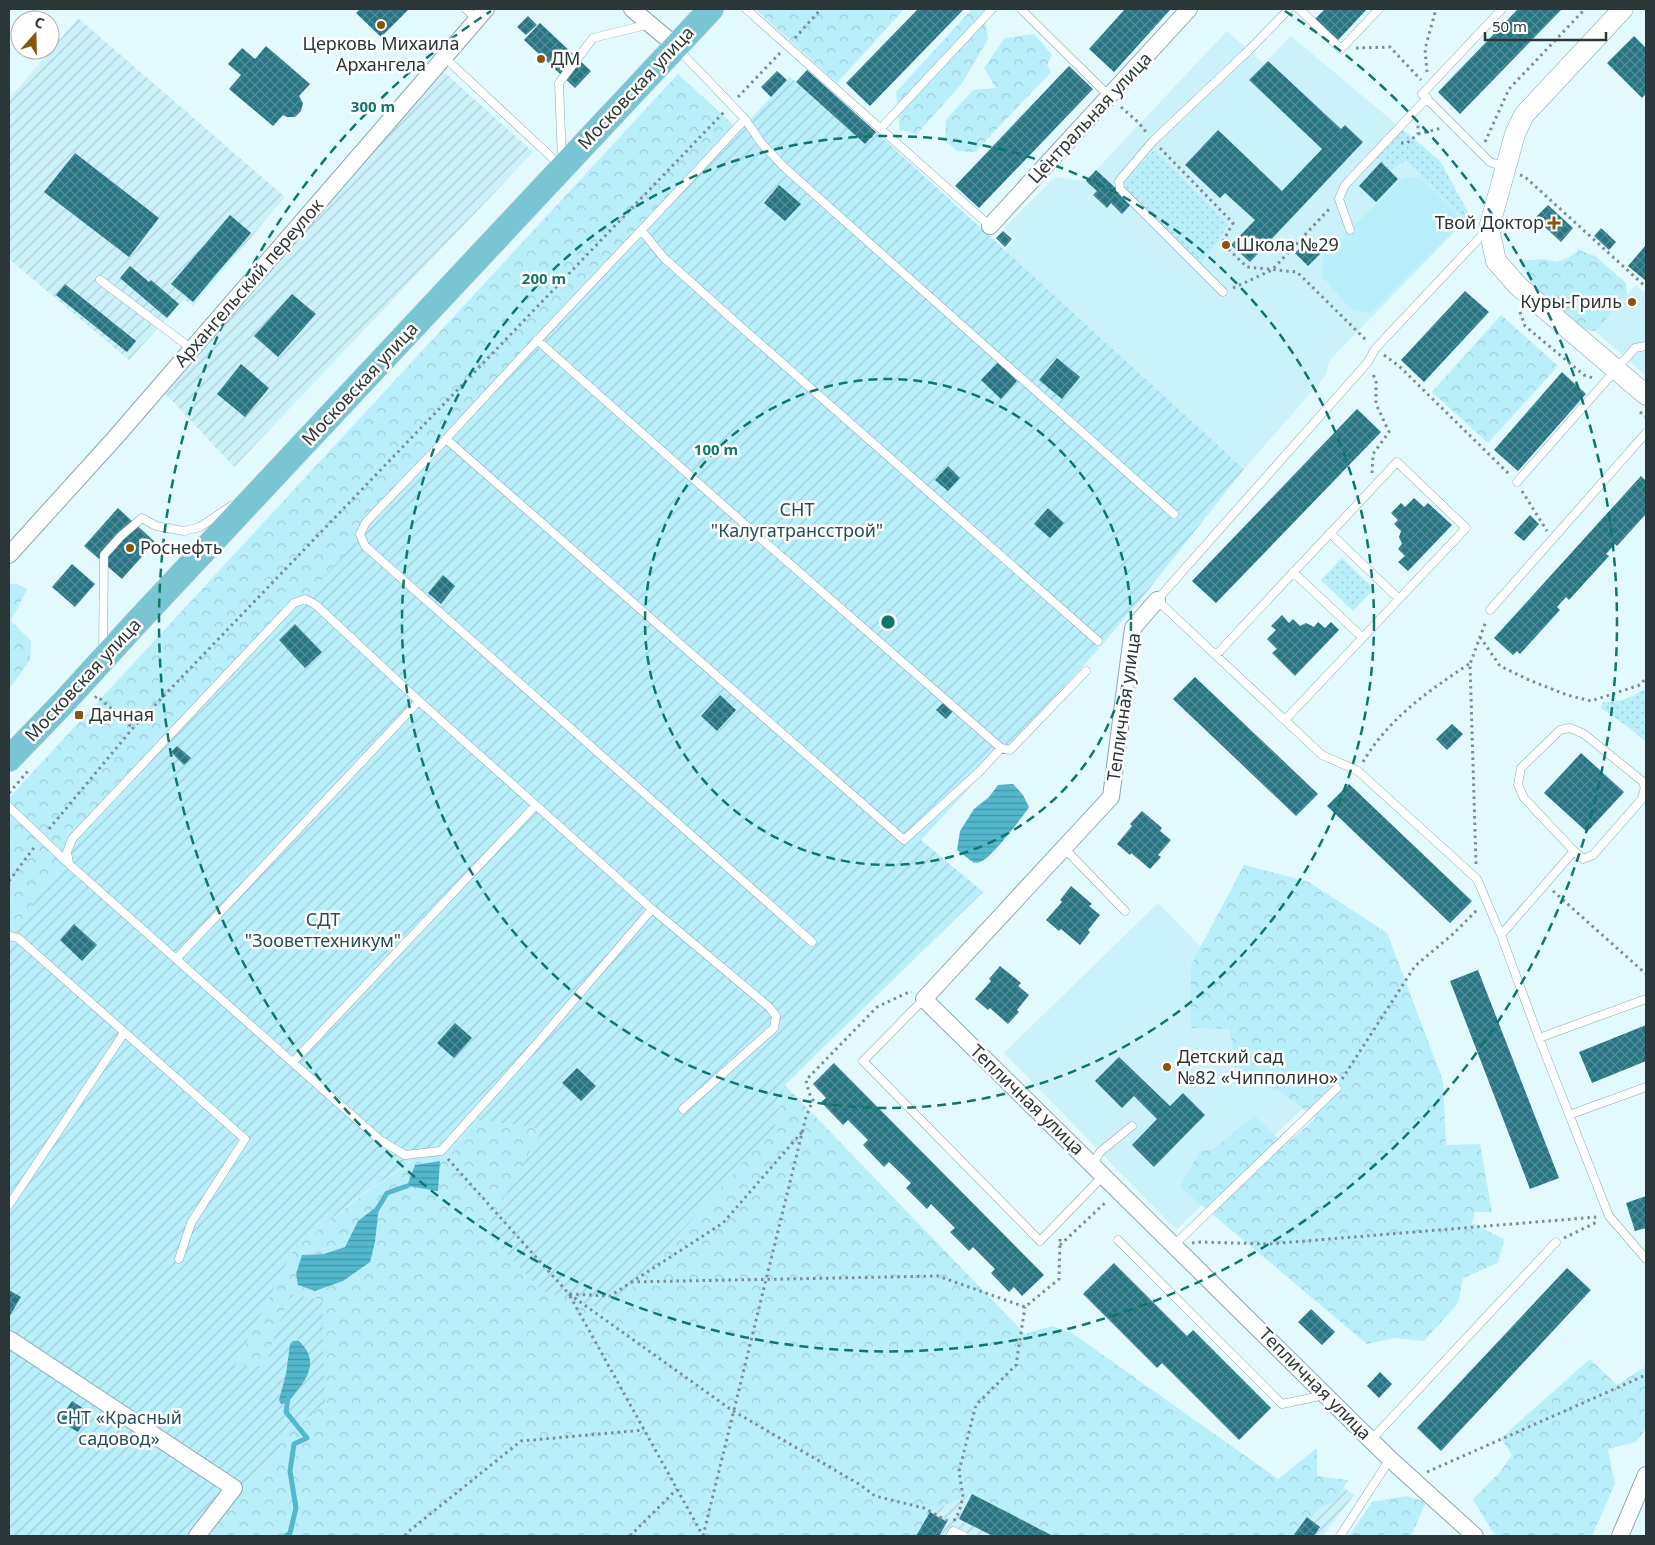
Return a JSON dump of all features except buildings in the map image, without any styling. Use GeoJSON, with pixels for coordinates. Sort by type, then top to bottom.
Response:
{"type":"FeatureCollection","features":[{"type":"Feature","properties":{"kind":"main road","name":"Московская улица"},"geometry":{"type":"LineString","coordinates":[[16,758],[103,659],[268,481],[711,9]]}},
{"type":"Feature","properties":{"kind":"street"},"geometry":{"type":"LineString","coordinates":[[632,9],[676,46]]}},
{"type":"Feature","properties":{"kind":"street","name":"Центральная улица"},"geometry":{"type":"LineString","coordinates":[[990,226],[1189,9]]}},
{"type":"Feature","properties":{"kind":"street"},"geometry":{"type":"LineString","coordinates":[[1623,9],[1524,115],[1515,134],[1489,228],[1496,262],[1518,286],[1646,395]]}},
{"type":"Feature","properties":{"kind":"street","name":"Архангельский переулок"},"geometry":{"type":"LineString","coordinates":[[9,555],[115,438],[444,58],[476,12]]}},
{"type":"Feature","properties":{"kind":"street","name":"Тепличная улица"},"geometry":{"type":"LineString","coordinates":[[1156,600],[1133,628],[1111,797],[928,995],[1098,1170],[1372,1439],[1390,1459],[1475,1536]]}},
{"type":"Feature","properties":{"kind":"street"},"geometry":{"type":"LineString","coordinates":[[9,1339],[234,1488],[197,1536]]}},
{"type":"Feature","properties":{"kind":"street"},"geometry":{"type":"LineString","coordinates":[[1620,1536],[1646,1475]]}},
{"type":"Feature","properties":{"kind":"lane"},"geometry":{"type":"LineString","coordinates":[[746,9],[990,226]]}},
{"type":"Feature","properties":{"kind":"lane"},"geometry":{"type":"LineString","coordinates":[[881,128],[992,9]]}},
{"type":"Feature","properties":{"kind":"lane"},"geometry":{"type":"LineString","coordinates":[[1021,9],[1109,96]]}},
{"type":"Feature","properties":{"kind":"lane"},"geometry":{"type":"LineString","coordinates":[[1224,292],[1120,189],[1119,181],[1153,141],[1249,50],[1289,9]]}},
{"type":"Feature","properties":{"kind":"lane"},"geometry":{"type":"LineString","coordinates":[[1299,9],[1342,49],[1379,9]]}},
{"type":"Feature","properties":{"kind":"lane"},"geometry":{"type":"LineString","coordinates":[[1502,9],[1422,94],[1490,162],[1506,168]]}},
{"type":"Feature","properties":{"kind":"lane"},"geometry":{"type":"LineString","coordinates":[[562,167],[559,83],[592,38],[650,24]]}},
{"type":"Feature","properties":{"kind":"lane"},"geometry":{"type":"LineString","coordinates":[[676,46],[745,119],[762,144],[785,168],[1174,514]]}},
{"type":"Feature","properties":{"kind":"lane"},"geometry":{"type":"LineString","coordinates":[[444,58],[562,167]]}},
{"type":"Feature","properties":{"kind":"lane"},"geometry":{"type":"LineString","coordinates":[[1350,230],[1339,199],[1345,185],[1426,98]]}},
{"type":"Feature","properties":{"kind":"lane"},"geometry":{"type":"LineString","coordinates":[[745,119],[642,231],[366,522],[360,534],[365,546],[812,942]]}},
{"type":"Feature","properties":{"kind":"lane"},"geometry":{"type":"LineString","coordinates":[[1489,228],[1375,349],[1368,362],[1156,600],[1322,754],[1358,771],[1477,880],[1501,935],[1608,1216],[1646,1259]]}},
{"type":"Feature","properties":{"kind":"lane"},"geometry":{"type":"LineString","coordinates":[[642,231],[664,258],[1098,641]]}},
{"type":"Feature","properties":{"kind":"lane"},"geometry":{"type":"LineString","coordinates":[[100,280],[192,349]]}},
{"type":"Feature","properties":{"kind":"lane"},"geometry":{"type":"LineString","coordinates":[[537,340],[1001,748],[1010,750],[1086,671]]}},
{"type":"Feature","properties":{"kind":"lane"},"geometry":{"type":"LineString","coordinates":[[1516,482],[1635,348],[1646,346]]}},
{"type":"Feature","properties":{"kind":"lane"},"geometry":{"type":"LineString","coordinates":[[1490,610],[1646,433]]}},
{"type":"Feature","properties":{"kind":"lane"},"geometry":{"type":"LineString","coordinates":[[446,439],[904,840],[980,771],[1001,748]]}},
{"type":"Feature","properties":{"kind":"lane"},"geometry":{"type":"LineString","coordinates":[[1216,655],[1397,462],[1466,528],[1285,720]]}},
{"type":"Feature","properties":{"kind":"lane"},"geometry":{"type":"LineString","coordinates":[[103,659],[104,556],[121,536],[142,518],[156,526],[184,531],[200,527],[268,481]]}},
{"type":"Feature","properties":{"kind":"lane"},"geometry":{"type":"LineString","coordinates":[[1330,533],[1399,599]]}},
{"type":"Feature","properties":{"kind":"lane"},"geometry":{"type":"LineString","coordinates":[[1293,572],[1362,637]]}},
{"type":"Feature","properties":{"kind":"lane"},"geometry":{"type":"LineString","coordinates":[[69,864],[67,852],[72,839],[294,603],[305,600],[316,606],[535,806],[652,909],[768,1007],[776,1016],[774,1028],[683,1109]]}},
{"type":"Feature","properties":{"kind":"lane"},"geometry":{"type":"LineString","coordinates":[[177,958],[419,702]]}},
{"type":"Feature","properties":{"kind":"lane"},"geometry":{"type":"LineString","coordinates":[[1570,728],[1584,734],[1642,781],[1645,787],[1642,799],[1593,855],[1583,859],[1574,851],[1524,798],[1518,785],[1521,768],[1560,730],[1570,728]]}},
{"type":"Feature","properties":{"kind":"lane"},"geometry":{"type":"LineString","coordinates":[[293,1062],[535,806]]}},
{"type":"Feature","properties":{"kind":"lane"},"geometry":{"type":"LineString","coordinates":[[9,808],[69,864],[380,1140],[405,1155],[441,1152],[652,909]]}},
{"type":"Feature","properties":{"kind":"lane"},"geometry":{"type":"LineString","coordinates":[[1064,848],[1125,911]]}},
{"type":"Feature","properties":{"kind":"lane"},"geometry":{"type":"LineString","coordinates":[[1501,935],[1574,851]]}},
{"type":"Feature","properties":{"kind":"lane"},"geometry":{"type":"LineString","coordinates":[[9,936],[18,938],[245,1140],[191,1223],[178,1259]]}},
{"type":"Feature","properties":{"kind":"lane"},"geometry":{"type":"LineString","coordinates":[[928,995],[863,1061],[1040,1241],[1060,1220],[1098,1170],[1100,1152],[1132,1126]]}},
{"type":"Feature","properties":{"kind":"lane"},"geometry":{"type":"LineString","coordinates":[[1539,1038],[1646,999]]}},
{"type":"Feature","properties":{"kind":"lane"},"geometry":{"type":"LineString","coordinates":[[9,1205],[124,1032]]}},
{"type":"Feature","properties":{"kind":"lane"},"geometry":{"type":"LineString","coordinates":[[1569,1115],[1646,1087]]}},
{"type":"Feature","properties":{"kind":"lane"},"geometry":{"type":"LineString","coordinates":[[1174,1245],[1337,1088]]}},
{"type":"Feature","properties":{"kind":"lane"},"geometry":{"type":"LineString","coordinates":[[1118,1240],[1282,1404],[1316,1396],[1320,1388]]}},
{"type":"Feature","properties":{"kind":"lane"},"geometry":{"type":"LineString","coordinates":[[1372,1439],[1556,1242]]}},
{"type":"Feature","properties":{"kind":"lane"},"geometry":{"type":"LineString","coordinates":[[1340,1536],[1390,1459]]}},
{"type":"Feature","properties":{"kind":"lane"},"geometry":{"type":"LineString","coordinates":[[950,1536],[953,1531],[964,1536]]}},
{"type":"Feature","properties":{"kind":"path"},"geometry":{"type":"LineString","coordinates":[[9,881],[133,728],[821,9]]}},
{"type":"Feature","properties":{"kind":"path"},"geometry":{"type":"LineString","coordinates":[[1428,87],[1425,49],[1436,9]]}},
{"type":"Feature","properties":{"kind":"path"},"geometry":{"type":"LineString","coordinates":[[1480,152],[1509,89],[1585,9]]}},
{"type":"Feature","properties":{"kind":"path"},"geometry":{"type":"LineString","coordinates":[[1342,49],[1390,47],[1428,87]]}},
{"type":"Feature","properties":{"kind":"path"},"geometry":{"type":"LineString","coordinates":[[1109,96],[1139,123],[1153,141],[1233,223],[1222,243],[1247,267],[1297,272],[1375,349],[1399,366],[1516,482],[1552,540]]}},
{"type":"Feature","properties":{"kind":"path"},"geometry":{"type":"LineString","coordinates":[[1418,134],[1454,126]]}},
{"type":"Feature","properties":{"kind":"path"},"geometry":{"type":"LineString","coordinates":[[1506,168],[1524,176],[1646,287]]}},
{"type":"Feature","properties":{"kind":"path"},"geometry":{"type":"LineString","coordinates":[[1224,292],[1272,270],[1339,199]]}},
{"type":"Feature","properties":{"kind":"path"},"geometry":{"type":"LineString","coordinates":[[1368,362],[1376,382],[1376,404],[1389,432],[1374,454],[1370,491]]}},
{"type":"Feature","properties":{"kind":"path"},"geometry":{"type":"LineString","coordinates":[[1477,880],[1470,664],[1490,610]]}},
{"type":"Feature","properties":{"kind":"path"},"geometry":{"type":"LineString","coordinates":[[1480,636],[1500,666],[1567,695],[1591,701],[1640,685],[1646,678]]}},
{"type":"Feature","properties":{"kind":"path"},"geometry":{"type":"LineString","coordinates":[[1358,771],[1374,743],[1391,724],[1431,689],[1470,664]]}},
{"type":"Feature","properties":{"kind":"path"},"geometry":{"type":"LineString","coordinates":[[91,702],[97,696],[133,728]]}},
{"type":"Feature","properties":{"kind":"path"},"geometry":{"type":"LineString","coordinates":[[9,792],[16,758]]}},
{"type":"Feature","properties":{"kind":"path"},"geometry":{"type":"LineString","coordinates":[[1545,884],[1646,974]]}},
{"type":"Feature","properties":{"kind":"path"},"geometry":{"type":"LineString","coordinates":[[1337,1088],[1415,966],[1453,934],[1485,902]]}},
{"type":"Feature","properties":{"kind":"path"},"geometry":{"type":"LineString","coordinates":[[703,1536],[803,1131],[813,1100],[806,1080],[877,1007],[907,993],[928,995]]}},
{"type":"Feature","properties":{"kind":"path"},"geometry":{"type":"LineString","coordinates":[[569,1294],[610,1296],[724,1223],[803,1131]]}},
{"type":"Feature","properties":{"kind":"path"},"geometry":{"type":"LineString","coordinates":[[441,1152],[569,1294],[733,1411],[859,1484],[875,1496],[924,1508],[953,1524],[959,1512],[962,1497],[960,1471],[976,1405],[1016,1365],[1025,1307],[1059,1279],[1060,1220]]}},
{"type":"Feature","properties":{"kind":"path"},"geometry":{"type":"LineString","coordinates":[[1060,1246],[1119,1190]]}},
{"type":"Feature","properties":{"kind":"path"},"geometry":{"type":"LineString","coordinates":[[1174,1245],[1201,1242],[1268,1244],[1608,1216]]}},
{"type":"Feature","properties":{"kind":"path"},"geometry":{"type":"LineString","coordinates":[[1556,1242],[1608,1216]]}},
{"type":"Feature","properties":{"kind":"path"},"geometry":{"type":"LineString","coordinates":[[631,1282],[938,1276],[1025,1307]]}},
{"type":"Feature","properties":{"kind":"path"},"geometry":{"type":"LineString","coordinates":[[569,1294],[703,1536]]}},
{"type":"Feature","properties":{"kind":"path"},"geometry":{"type":"LineString","coordinates":[[1412,1479],[1646,1375]]}},
{"type":"Feature","properties":{"kind":"path"},"geometry":{"type":"LineString","coordinates":[[405,1536],[521,1441],[644,1430]]}},
{"type":"Feature","properties":{"kind":"path"},"geometry":{"type":"LineString","coordinates":[[630,1536],[677,1489]]}},
{"type":"Feature","properties":{"kind":"shaded area"},"geometry":{"type":"Polygon","coordinates":[[[78,18],[285,197],[193,306],[184,299],[129,360],[9,259],[9,99],[42,60],[60,60],[60,39],[78,18]]]}},
{"type":"Feature","properties":{"kind":"shaded area","name":"Школа №29"},"geometry":{"type":"Polygon","coordinates":[[[1227,31],[1264,64],[1291,36],[1440,161],[1470,216],[1329,361],[1326,375],[1244,469],[1005,250],[1015,239],[1004,228],[1055,177],[1086,181],[1227,31]]]}},
{"type":"Feature","properties":{"kind":"shaded area"},"geometry":{"type":"Polygon","coordinates":[[[443,71],[533,152],[234,467],[164,392],[443,71]]]}},
{"type":"Feature","properties":{"kind":"shaded area"},"geometry":{"type":"Polygon","coordinates":[[[1636,285],[1646,294],[1646,376],[1595,331],[1636,285]]]}},
{"type":"Feature","properties":{"kind":"shaded area"},"geometry":{"type":"Polygon","coordinates":[[[1013,784],[1023,795],[1029,807],[993,852],[982,861],[974,863],[957,850],[960,831],[974,809],[989,797],[998,785],[1013,784]]]}},
{"type":"Feature","properties":{"kind":"shaded area","name":"Детский сад №82 «Чипполино»"},"geometry":{"type":"Polygon","coordinates":[[[1158,903],[1331,1081],[1176,1230],[1004,1053],[1158,903]]]}},
{"type":"Feature","properties":{"kind":"shaded area"},"geometry":{"type":"Polygon","coordinates":[[[440,1161],[438,1191],[407,1186],[415,1165],[440,1161]]]}},
{"type":"Feature","properties":{"kind":"shaded area"},"geometry":{"type":"Polygon","coordinates":[[[379,1205],[375,1242],[370,1262],[343,1281],[315,1291],[298,1285],[296,1274],[302,1255],[324,1254],[345,1247],[358,1221],[379,1205]]]}},
{"type":"Feature","properties":{"kind":"shaded area"},"geometry":{"type":"Polygon","coordinates":[[[293,1341],[299,1341],[305,1347],[310,1360],[310,1366],[301,1386],[290,1400],[281,1404],[279,1400],[286,1374],[290,1344],[293,1341]]]}},
{"type":"Feature","properties":{"kind":"shaded area"},"geometry":{"type":"Polygon","coordinates":[[[1332,1479],[1354,1495],[1323,1536],[1285,1536],[1332,1479]]]}},
{"type":"Feature","properties":{"kind":"shaded area"},"geometry":{"type":"Polygon","coordinates":[[[972,1494],[1053,1536],[916,1536],[930,1512],[972,1494]]]}},
{"type":"Feature","properties":{"kind":"green space"},"geometry":{"type":"Polygon","coordinates":[[[755,9],[904,9],[837,83],[755,9]]]}},
{"type":"Feature","properties":{"kind":"green space"},"geometry":{"type":"Polygon","coordinates":[[[972,9],[984,9],[988,39],[963,82],[917,134],[900,130],[896,92],[972,9]]]}},
{"type":"Feature","properties":{"kind":"green space"},"geometry":{"type":"Polygon","coordinates":[[[1034,34],[1052,55],[1047,65],[1051,72],[975,152],[957,151],[945,140],[946,120],[973,90],[996,88],[984,68],[1005,38],[1034,34]]]}},
{"type":"Feature","properties":{"kind":"green space"},"geometry":{"type":"Polygon","coordinates":[[[678,74],[740,131],[81,837],[9,938],[9,798],[678,74]]]}},
{"type":"Feature","properties":{"kind":"green space"},"geometry":{"type":"Polygon","coordinates":[[[790,77],[865,144],[876,132],[1244,469],[1145,594],[1094,654],[921,840],[983,892],[785,1085],[775,1126],[611,1311],[542,1291],[485,1231],[543,1129],[474,1119],[361,1195],[294,1249],[235,1365],[266,1366],[276,1330],[291,1294],[322,1300],[325,1404],[311,1416],[288,1425],[277,1457],[204,1536],[9,1536],[9,938],[81,837],[790,77]]]}},
{"type":"Feature","properties":{"kind":"green space"},"geometry":{"type":"Polygon","coordinates":[[[1403,130],[1440,161],[1470,216],[1466,221],[1406,160],[1390,171],[1377,158],[1403,130]]]}},
{"type":"Feature","properties":{"kind":"green space"},"geometry":{"type":"Polygon","coordinates":[[[1154,150],[1228,224],[1218,241],[1200,264],[1124,189],[1125,182],[1154,150]]]}},
{"type":"Feature","properties":{"kind":"green space"},"geometry":{"type":"Polygon","coordinates":[[[1420,177],[1457,214],[1459,226],[1370,314],[1351,309],[1322,276],[1324,255],[1403,178],[1420,177]]]}},
{"type":"Feature","properties":{"kind":"green space"},"geometry":{"type":"Polygon","coordinates":[[[1579,250],[1595,256],[1626,283],[1627,295],[1595,331],[1585,330],[1535,288],[1519,261],[1543,259],[1557,262],[1568,258],[1579,250]]]}},
{"type":"Feature","properties":{"kind":"green space"},"geometry":{"type":"Polygon","coordinates":[[[1501,315],[1558,366],[1488,443],[1432,392],[1501,315]]]}},
{"type":"Feature","properties":{"kind":"green space"},"geometry":{"type":"Polygon","coordinates":[[[1342,558],[1374,589],[1353,611],[1321,580],[1342,558]]]}},
{"type":"Feature","properties":{"kind":"green space"},"geometry":{"type":"Polygon","coordinates":[[[9,584],[17,584],[27,589],[11,621],[31,641],[30,660],[9,689],[9,584]]]}},
{"type":"Feature","properties":{"kind":"green space"},"geometry":{"type":"Polygon","coordinates":[[[1646,688],[1646,742],[1601,708],[1603,702],[1626,699],[1646,688]]]}},
{"type":"Feature","properties":{"kind":"green space"},"geometry":{"type":"Polygon","coordinates":[[[1244,865],[1309,882],[1387,933],[1443,1081],[1446,1145],[1480,1144],[1492,1212],[1475,1212],[1472,1223],[1504,1239],[1498,1263],[1463,1278],[1458,1303],[1424,1341],[1395,1338],[1367,1344],[1180,1187],[1200,1151],[1212,1150],[1255,1116],[1285,1145],[1316,1118],[1279,1091],[1236,1078],[1230,1029],[1191,1028],[1191,965],[1244,865]]]}},
{"type":"Feature","properties":{"kind":"green space"},"geometry":{"type":"Polygon","coordinates":[[[785,1085],[1025,1334],[1052,1326],[1072,1333],[1278,1479],[1317,1448],[1317,1476],[1348,1480],[1336,1500],[1318,1509],[1298,1536],[1053,1536],[972,1494],[930,1512],[916,1536],[204,1536],[277,1457],[288,1425],[311,1416],[322,1344],[322,1300],[291,1294],[276,1330],[266,1366],[235,1365],[294,1249],[361,1196],[474,1119],[543,1129],[775,1126],[785,1085]],[[379,1206],[358,1221],[345,1247],[324,1254],[302,1255],[299,1285],[315,1291],[343,1281],[379,1206]]]}},
{"type":"Feature","properties":{"kind":"green space"},"geometry":{"type":"Polygon","coordinates":[[[1590,1359],[1617,1385],[1646,1366],[1646,1428],[1636,1442],[1608,1449],[1615,1484],[1592,1536],[1495,1536],[1473,1499],[1500,1472],[1512,1455],[1501,1438],[1590,1359]]]}},
{"type":"Feature","properties":{"kind":"green space"},"geometry":{"type":"Polygon","coordinates":[[[1406,1496],[1426,1502],[1411,1536],[1349,1536],[1372,1502],[1406,1496]]]}},
{"type":"Feature","properties":{"kind":"waterway"},"geometry":{"type":"LineString","coordinates":[[376,1211],[387,1193],[407,1186]]}},
{"type":"Feature","properties":{"kind":"waterway"},"geometry":{"type":"LineString","coordinates":[[286,1536],[290,1533],[296,1508],[290,1471],[294,1444],[307,1438],[286,1412],[288,1398]]}},
{"type":"Feature","properties":{"kind":"place","name":"Церковь Михаила Архангела"},"geometry":{"type":"Point","coordinates":[381,25]}},
{"type":"Feature","properties":{"kind":"place","name":"ДМ"},"geometry":{"type":"Point","coordinates":[541,59]}},
{"type":"Feature","properties":{"kind":"place","name":"Твой Доктор"},"geometry":{"type":"Point","coordinates":[1554,223]}},
{"type":"Feature","properties":{"kind":"place","name":"Школа №29"},"geometry":{"type":"Point","coordinates":[1226,245]}},
{"type":"Feature","properties":{"kind":"place","name":"Куры-Гриль"},"geometry":{"type":"Point","coordinates":[1632,302]}},
{"type":"Feature","properties":{"kind":"place","name":"Роснефть"},"geometry":{"type":"Point","coordinates":[130,548]}},
{"type":"Feature","properties":{"kind":"place","name":"Дачная"},"geometry":{"type":"Point","coordinates":[79,715]}},
{"type":"Feature","properties":{"kind":"place","name":"Детский сад №82 «Чипполино»"},"geometry":{"type":"Point","coordinates":[1167,1067]}},
{"type":"Feature","properties":{"kind":"park label","name":"СНТ \"Калугатрансстрой\""},"geometry":{"type":"Point","coordinates":[797,520]}},
{"type":"Feature","properties":{"kind":"park label","name":"СДТ \"Зооветтехникум\""},"geometry":{"type":"Point","coordinates":[323,930]}},
{"type":"Feature","properties":{"kind":"park label","name":"СНТ «Красный садовод»"},"geometry":{"type":"Point","coordinates":[119,1428]}}]}
